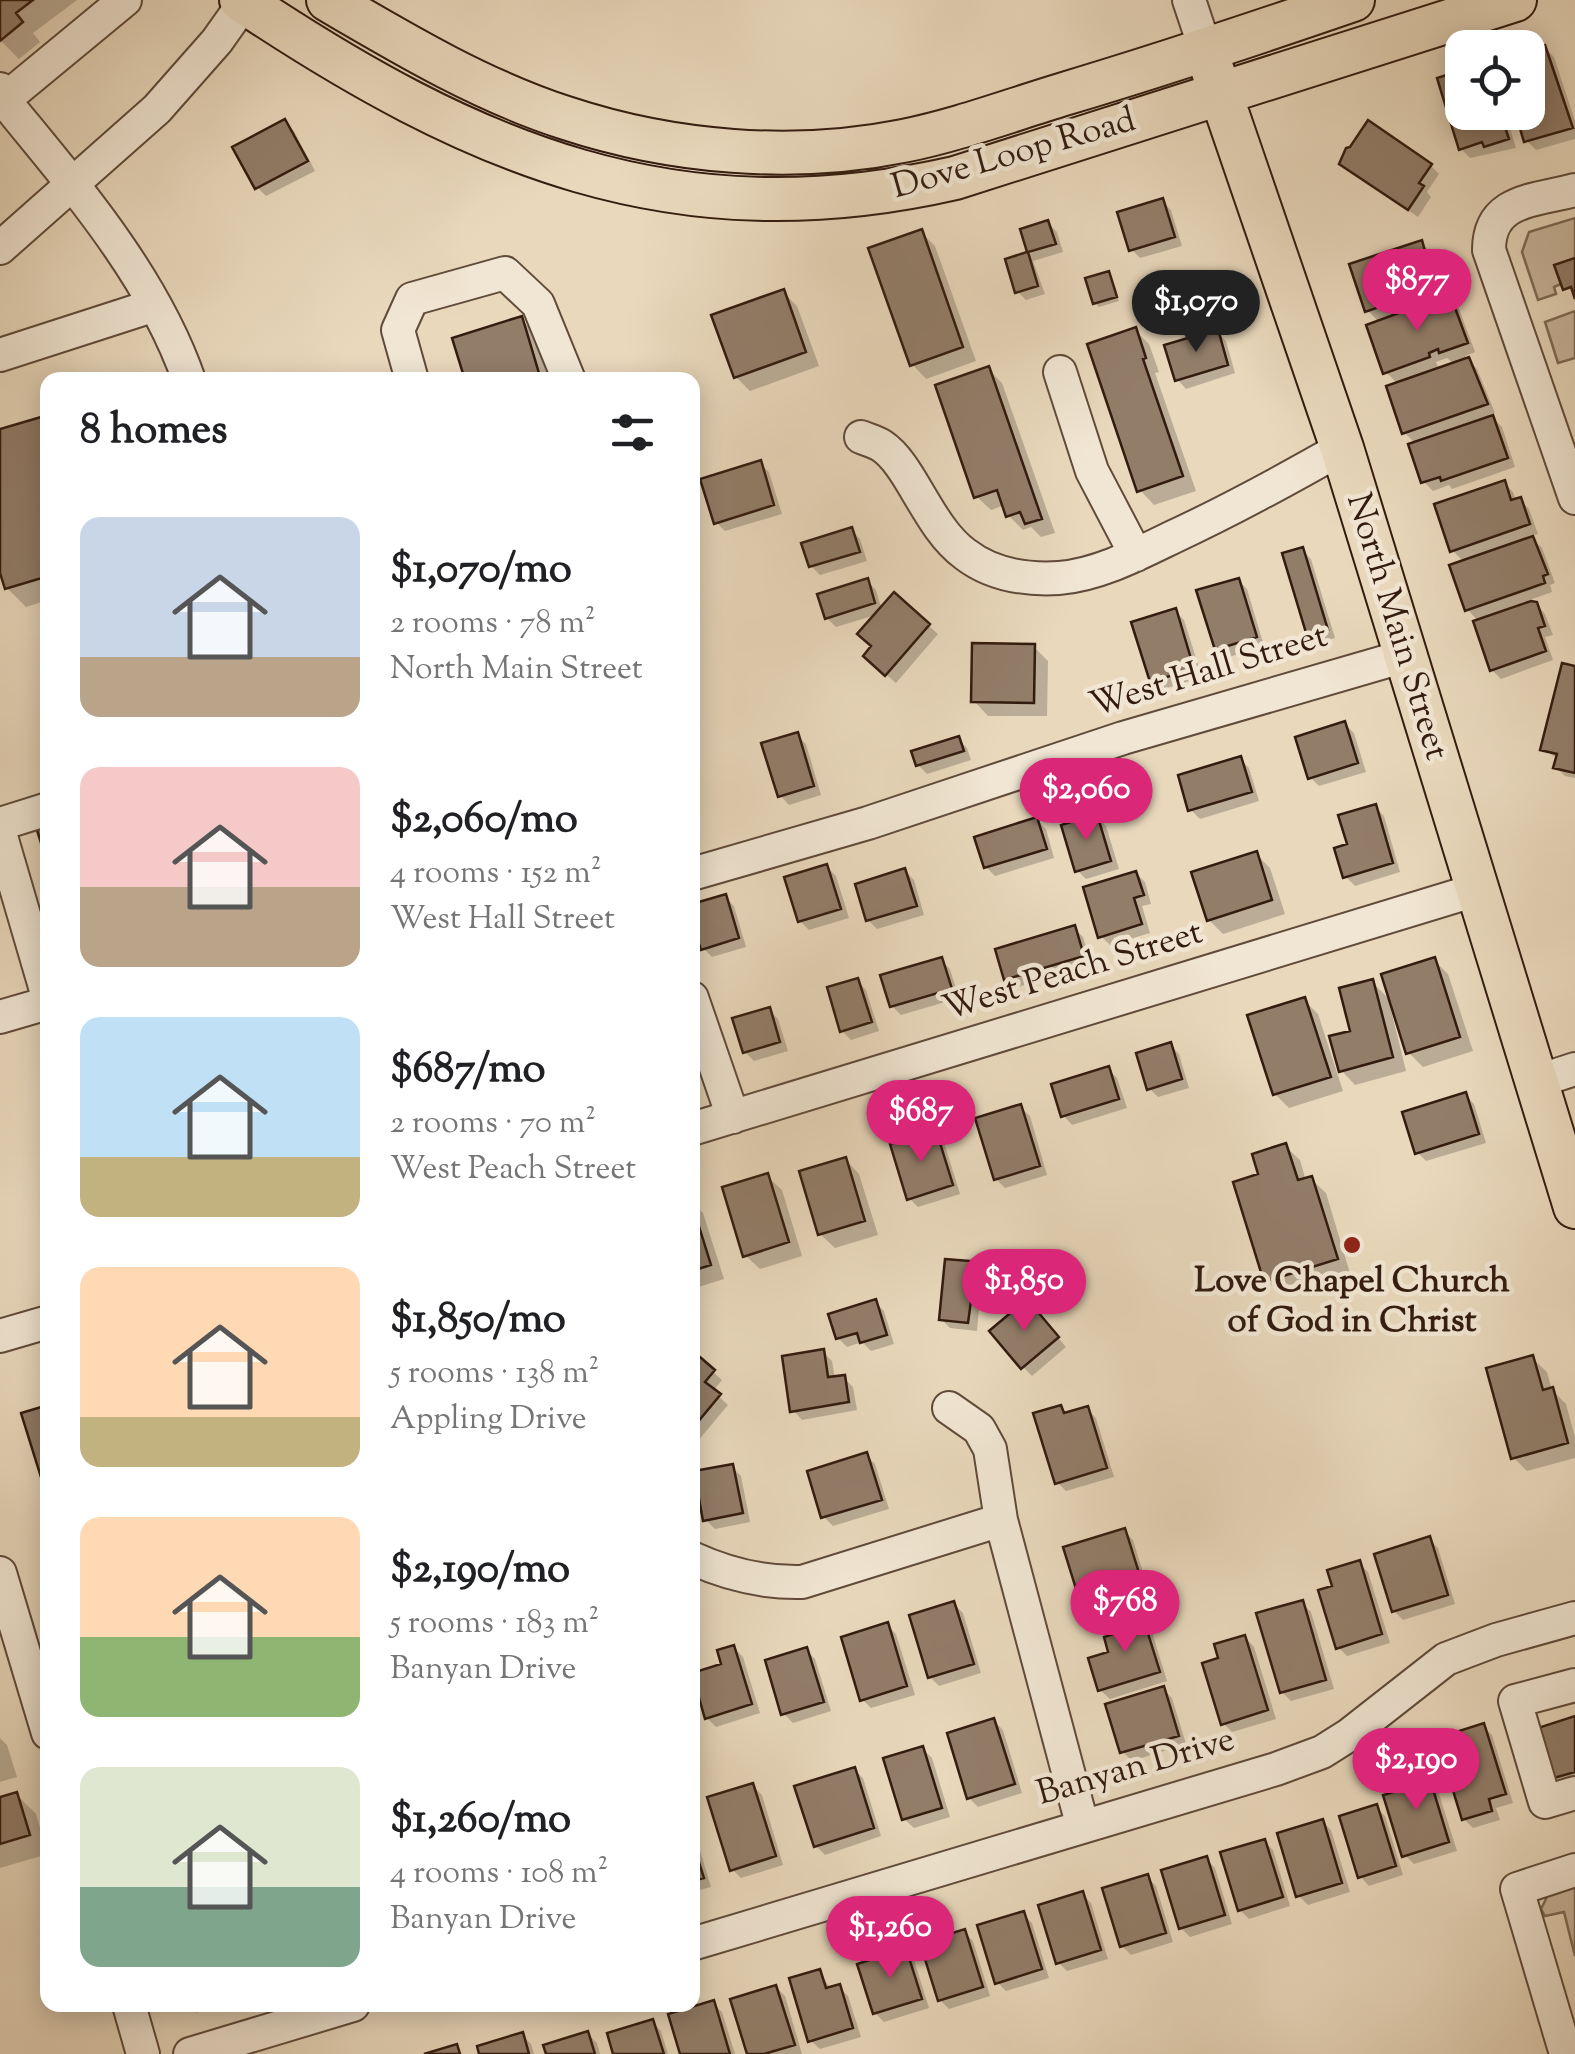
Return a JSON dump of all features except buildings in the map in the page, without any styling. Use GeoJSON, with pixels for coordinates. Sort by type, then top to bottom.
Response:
{"type":"FeatureCollection","features":[{"type":"Feature","properties":{"kind":"main road","name":"Dove Loop Road"},"geometry":{"type":"LineString","coordinates":[[328,0],[478,81],[564,118],[659,142],[755,152],[844,148],[953,129],[1206,51],[1353,0]]}},
{"type":"Feature","properties":{"kind":"main road","name":"Dove Loop Road"},"geometry":{"type":"LineString","coordinates":[[244,1],[344,65],[499,145],[592,176],[706,198],[811,199],[914,188],[1022,158],[1515,0]]}},
{"type":"Feature","properties":{"kind":"main road","name":"North Main Street"},"geometry":{"type":"LineString","coordinates":[[1206,51],[1342,448],[1476,890],[1556,1075],[1575,1207]]}},
{"type":"Feature","properties":{"kind":"street"},"geometry":{"type":"LineString","coordinates":[[124,0],[1,97],[72,184],[155,304],[174,336],[186,372]]}},
{"type":"Feature","properties":{"kind":"street"},"geometry":{"type":"LineString","coordinates":[[1190,0],[1206,51]]}},
{"type":"Feature","properties":{"kind":"street"},"geometry":{"type":"LineString","coordinates":[[0,248],[156,109],[216,41],[244,1]]}},
{"type":"Feature","properties":{"kind":"street"},"geometry":{"type":"LineString","coordinates":[[1575,190],[1502,210],[1489,229],[1490,250],[1575,498]]}},
{"type":"Feature","properties":{"kind":"street"},"geometry":{"type":"LineString","coordinates":[[410,372],[398,330],[412,300],[506,273],[538,304],[566,372]]}},
{"type":"Feature","properties":{"kind":"street"},"geometry":{"type":"LineString","coordinates":[[0,355],[155,304]]}},
{"type":"Feature","properties":{"kind":"street"},"geometry":{"type":"LineString","coordinates":[[1060,372],[1092,471],[1136,555]]}},
{"type":"Feature","properties":{"kind":"street"},"geometry":{"type":"LineString","coordinates":[[861,438],[884,447],[934,523],[962,553],[990,570],[1026,578],[1087,573],[1136,555],[1244,503],[1342,448]]}},
{"type":"Feature","properties":{"kind":"street","name":"West Hall Street"},"geometry":{"type":"LineString","coordinates":[[700,872],[868,823],[1123,738],[1405,656]]}},
{"type":"Feature","properties":{"kind":"street"},"geometry":{"type":"LineString","coordinates":[[0,824],[40,812]]}},
{"type":"Feature","properties":{"kind":"street"},"geometry":{"type":"LineString","coordinates":[[0,833],[40,972]]}},
{"type":"Feature","properties":{"kind":"street","name":"West Peach Street"},"geometry":{"type":"LineString","coordinates":[[700,1127],[1476,890]]}},
{"type":"Feature","properties":{"kind":"street"},"geometry":{"type":"LineString","coordinates":[[0,1017],[40,1003]]}},
{"type":"Feature","properties":{"kind":"street"},"geometry":{"type":"LineString","coordinates":[[700,1021],[733,1117]]}},
{"type":"Feature","properties":{"kind":"street"},"geometry":{"type":"LineString","coordinates":[[0,1336],[40,1324]]}},
{"type":"Feature","properties":{"kind":"street"},"geometry":{"type":"LineString","coordinates":[[949,1408],[979,1430],[990,1449],[1001,1520],[1082,1824]]}},
{"type":"Feature","properties":{"kind":"street"},"geometry":{"type":"LineString","coordinates":[[700,1561],[747,1577],[802,1582],[1001,1520]]}},
{"type":"Feature","properties":{"kind":"street"},"geometry":{"type":"LineString","coordinates":[[0,1574],[40,1706]]}},
{"type":"Feature","properties":{"kind":"street","name":"Banyan Drive"},"geometry":{"type":"LineString","coordinates":[[700,1942],[1322,1752],[1446,1659],[1575,1618]]}},
{"type":"Feature","properties":{"kind":"street"},"geometry":{"type":"LineString","coordinates":[[1575,1685],[1515,1702],[1546,1802],[1575,1794]]}},
{"type":"Feature","properties":{"kind":"street"},"geometry":{"type":"LineString","coordinates":[[1566,2054],[1518,1888],[1575,1870]]}},
{"type":"Feature","properties":{"kind":"street"},"geometry":{"type":"LineString","coordinates":[[131,2012],[143,2054]]}},
{"type":"Feature","properties":{"kind":"street"},"geometry":{"type":"LineString","coordinates":[[190,2054],[320,2012]]}},
{"type":"Feature","properties":{"kind":"shaded area"},"geometry":{"type":"Polygon","coordinates":[[[1575,218],[1575,258],[1555,265],[1561,284],[1554,287],[1556,294],[1538,300],[1522,252],[1529,232],[1575,218]]]}},
{"type":"Feature","properties":{"kind":"shaded area"},"geometry":{"type":"Polygon","coordinates":[[[1575,311],[1575,358],[1558,363],[1545,322],[1575,311]]]}},
{"type":"Feature","properties":{"kind":"shaded area"},"geometry":{"type":"Polygon","coordinates":[[[1575,1882],[1575,1956],[1564,1912],[1545,1916],[1541,1909],[1548,1895],[1575,1882]]]}},
{"type":"Feature","properties":{"kind":"place","name":"Love Chapel Church of God in Christ"},"geometry":{"type":"Point","coordinates":[1352,1245]}}]}
